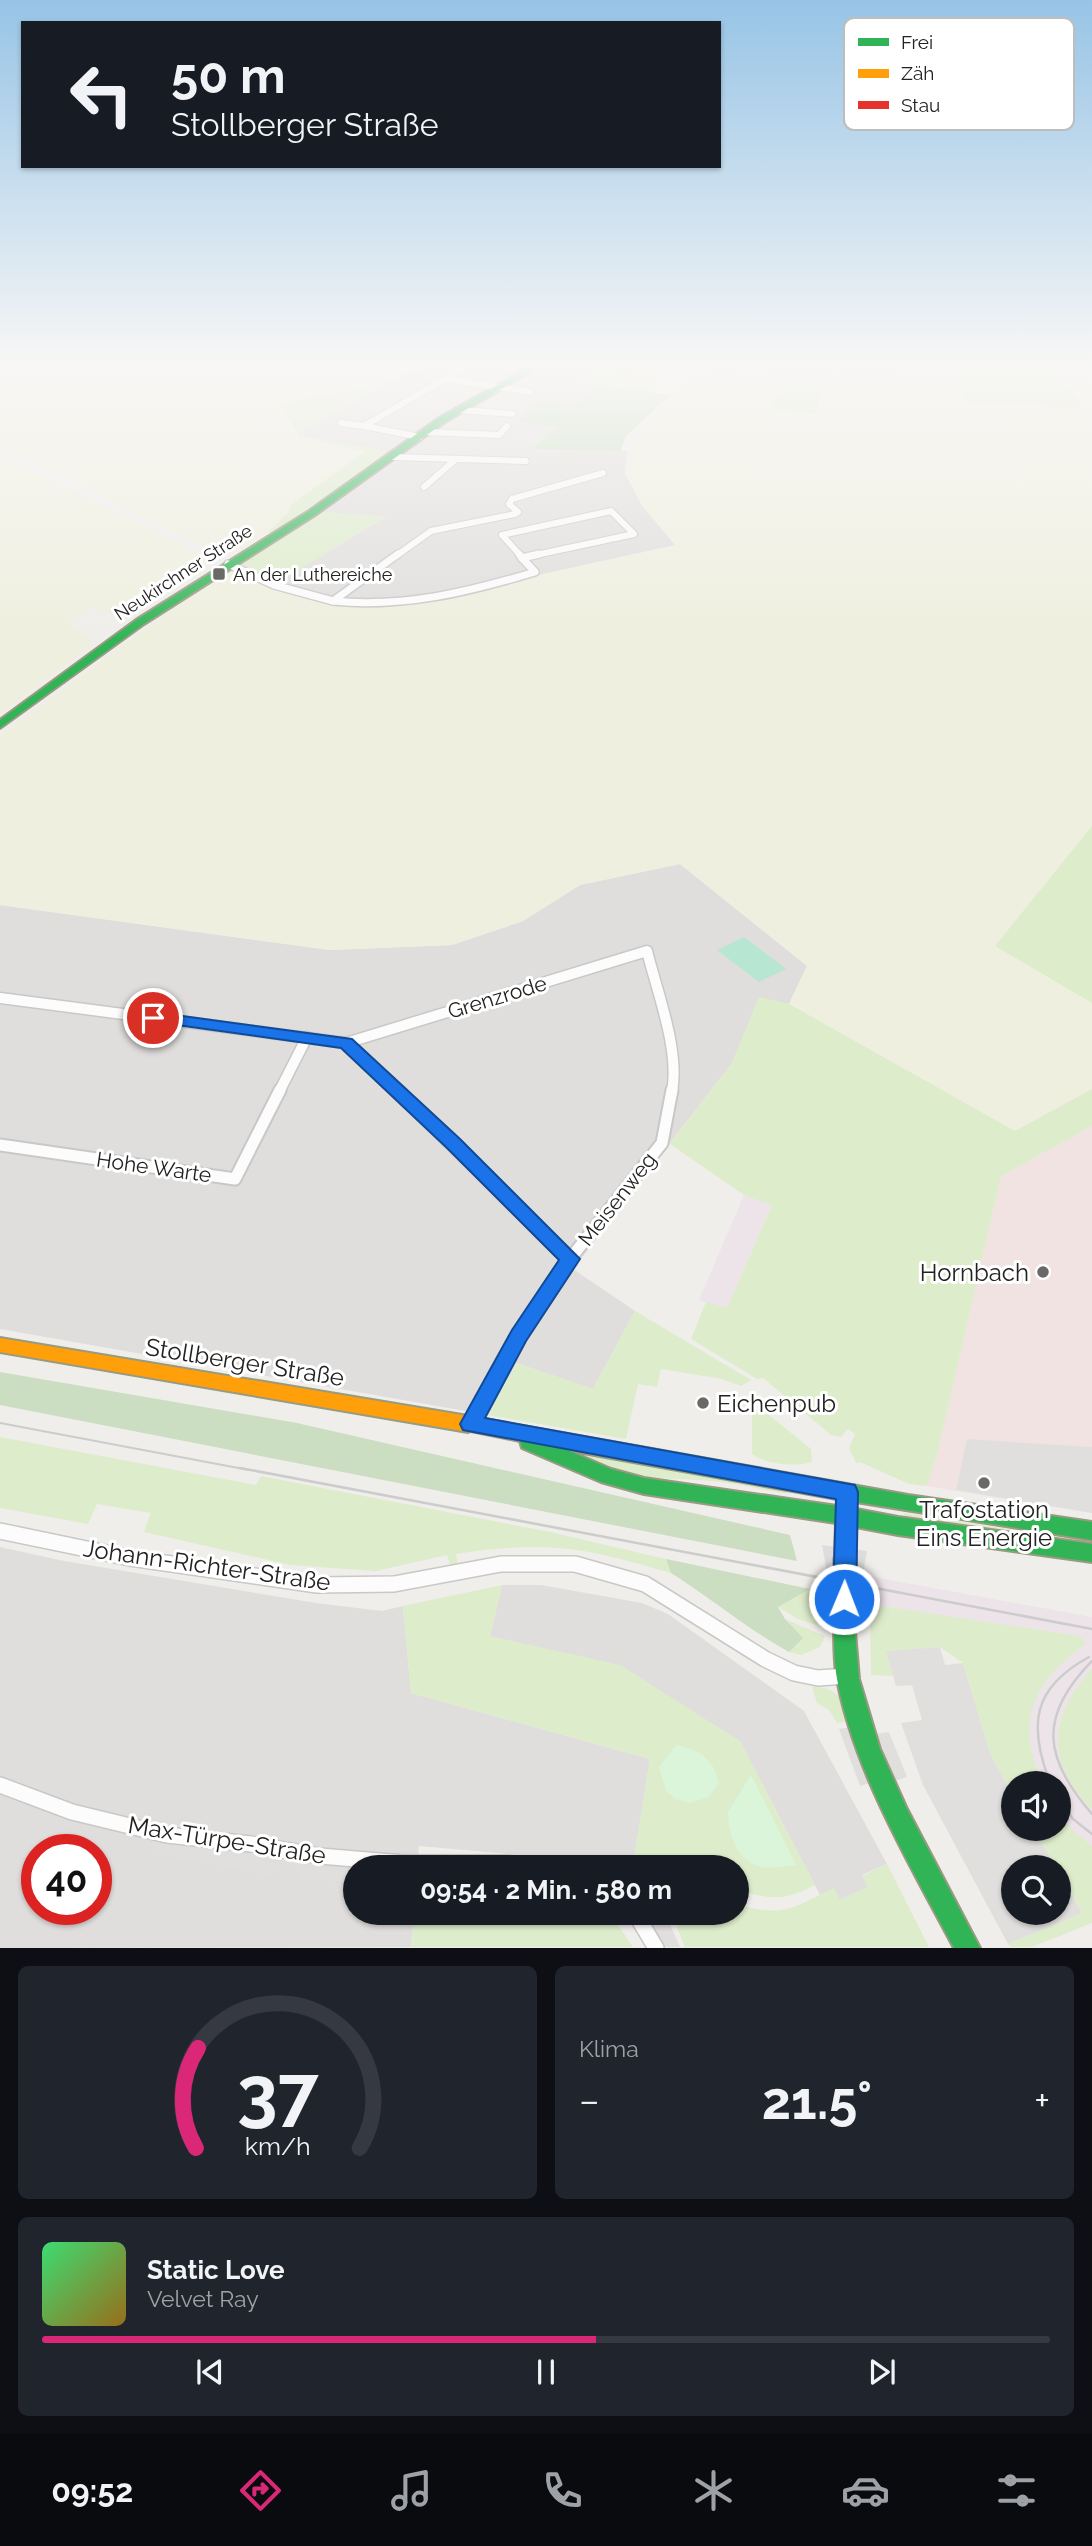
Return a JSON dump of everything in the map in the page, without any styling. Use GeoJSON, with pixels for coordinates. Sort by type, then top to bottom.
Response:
{"type":"FeatureCollection","features":[{"type":"Feature","properties":{"kind":"main road","name":"Neukirchner Straße"},"geometry":{"type":"LineString","coordinates":[[0,725],[140,622],[312,513],[390,459]]}},
{"type":"Feature","properties":{"kind":"main road","name":"Stollberger Straße"},"geometry":{"type":"LineString","coordinates":[[0,1345],[476,1425],[937,1508],[1092,1531]]}},
{"type":"Feature","properties":{"kind":"main road","name":"Stollberger Straße"},"geometry":{"type":"LineString","coordinates":[[476,1425],[544,1447],[608,1476],[644,1486],[847,1516],[898,1527],[1092,1553]]}},
{"type":"Feature","properties":{"kind":"main road"},"geometry":{"type":"LineString","coordinates":[[847,1492],[844,1620],[847,1676],[860,1723],[912,1844],[968,1948]]}},
{"type":"Feature","properties":{"kind":"street"},"geometry":{"type":"LineString","coordinates":[[432,459],[526,461]]}},
{"type":"Feature","properties":{"kind":"street"},"geometry":{"type":"LineString","coordinates":[[424,487],[455,460]]}},
{"type":"Feature","properties":{"kind":"street"},"geometry":{"type":"LineString","coordinates":[[333,601],[431,531],[515,514],[518,512],[509,503],[512,499],[603,473]]}},
{"type":"Feature","properties":{"kind":"street"},"geometry":{"type":"LineString","coordinates":[[228,564],[274,585],[333,601],[397,605],[444,598],[535,572],[522,558],[502,535],[611,512],[634,534],[522,558]]}},
{"type":"Feature","properties":{"kind":"street","name":"Grenzrode"},"geometry":{"type":"LineString","coordinates":[[346,1043],[647,951]]}},
{"type":"Feature","properties":{"kind":"street","name":"Meisenweg"},"geometry":{"type":"LineString","coordinates":[[476,1425],[519,1335],[570,1259],[662,1143],[675,1076],[673,1057],[647,951]]}},
{"type":"Feature","properties":{"kind":"street"},"geometry":{"type":"LineString","coordinates":[[0,998],[346,1043],[457,1147],[570,1259]]}},
{"type":"Feature","properties":{"kind":"street","name":"Hohe Warte"},"geometry":{"type":"LineString","coordinates":[[0,1145],[235,1179],[307,1037]]}},
{"type":"Feature","properties":{"kind":"street","name":"Johann-Richter-Straße"},"geometry":{"type":"LineString","coordinates":[[0,1531],[130,1558],[317,1585],[394,1584],[500,1564],[575,1564],[645,1584],[765,1659],[794,1673],[818,1678],[847,1676]]}},
{"type":"Feature","properties":{"kind":"street","name":"Max-Türpe-Straße"},"geometry":{"type":"LineString","coordinates":[[0,1784],[72,1812],[167,1835],[343,1858]]}},
{"type":"Feature","properties":{"kind":"street"},"geometry":{"type":"LineString","coordinates":[[642,1925],[656,1948]]}},
{"type":"Feature","properties":{"kind":"shaded area"},"geometry":{"type":"Polygon","coordinates":[[[394,459],[627,459],[625,473],[642,506],[675,545],[534,576],[455,598],[379,608],[345,606],[314,601],[268,588],[385,517],[317,512],[394,459]]]}},
{"type":"Feature","properties":{"kind":"shaded area"},"geometry":{"type":"Polygon","coordinates":[[[680,864],[807,966],[789,1004],[759,998],[732,1063],[573,1269],[635,1311],[593,1389],[516,1363],[488,1415],[0,1329],[0,905],[330,950],[452,945],[523,921],[580,885],[680,864]]]}},
{"type":"Feature","properties":{"kind":"shaded area"},"geometry":{"type":"Polygon","coordinates":[[[1092,1126],[1092,1513],[927,1486],[938,1451],[1001,1176],[1092,1126]]]}},
{"type":"Feature","properties":{"kind":"shaded area"},"geometry":{"type":"Polygon","coordinates":[[[744,1195],[772,1204],[727,1309],[699,1300],[744,1195]]]}},
{"type":"Feature","properties":{"kind":"shaded area"},"geometry":{"type":"Polygon","coordinates":[[[967,1439],[1092,1447],[1092,1513],[956,1490],[967,1439]]]}},
{"type":"Feature","properties":{"kind":"shaded area"},"geometry":{"type":"Polygon","coordinates":[[[0,1547],[64,1561],[316,1603],[382,1611],[403,1606],[411,1693],[650,1759],[635,1855],[520,1855],[419,1846],[418,1855],[343,1855],[343,1925],[413,1925],[411,1947],[0,1948],[0,1547]]]}},
{"type":"Feature","properties":{"kind":"shaded area"},"geometry":{"type":"Polygon","coordinates":[[[863,1575],[1092,1617],[1092,1905],[1064,1841],[1071,1841],[1071,1771],[1023,1771],[987,1623],[862,1603],[863,1575]]]}},
{"type":"Feature","properties":{"kind":"shaded area"},"geometry":{"type":"Polygon","coordinates":[[[502,1585],[541,1585],[642,1603],[668,1614],[804,1711],[887,1864],[862,1875],[868,1887],[840,1900],[834,1889],[820,1895],[740,1741],[490,1636],[502,1585]]]}},
{"type":"Feature","properties":{"kind":"shaded area"},"geometry":{"type":"Polygon","coordinates":[[[940,1647],[945,1665],[963,1663],[991,1756],[1001,1774],[1001,1841],[1040,1841],[1049,1855],[1001,1855],[1001,1925],[1053,1925],[1008,1944],[923,1785],[901,1723],[922,1720],[912,1685],[896,1686],[886,1651],[940,1647]]]}},
{"type":"Feature","properties":{"kind":"shaded area"},"geometry":{"type":"Polygon","coordinates":[[[852,1727],[874,1782],[860,1786],[839,1729],[852,1727]]]}},
{"type":"Feature","properties":{"kind":"shaded area"},"geometry":{"type":"Polygon","coordinates":[[[889,1732],[907,1777],[894,1781],[875,1734],[889,1732]]]}},
{"type":"Feature","properties":{"kind":"shaded area"},"geometry":{"type":"Polygon","coordinates":[[[157,1841],[275,1863],[272,1876],[153,1853],[157,1841]]]}},
{"type":"Feature","properties":{"kind":"shaded area"},"geometry":{"type":"Polygon","coordinates":[[[300,1868],[343,1870],[343,1881],[298,1879],[300,1868]]]}},
{"type":"Feature","properties":{"kind":"shaded area"},"geometry":{"type":"Polygon","coordinates":[[[1071,1894],[1082,1913],[1071,1918],[1071,1894]]]}},
{"type":"Feature","properties":{"kind":"shaded area"},"geometry":{"type":"Polygon","coordinates":[[[653,1925],[670,1925],[680,1947],[661,1947],[653,1925]]]}},
{"type":"Feature","properties":{"kind":"green space"},"geometry":{"type":"Polygon","coordinates":[[[0,459],[45,476],[193,550],[208,563],[204,571],[167,588],[155,602],[131,616],[117,616],[92,608],[68,622],[91,639],[91,646],[0,715],[0,459]]]}},
{"type":"Feature","properties":{"kind":"green space"},"geometry":{"type":"Polygon","coordinates":[[[23,459],[355,459],[290,506],[289,512],[267,533],[230,556],[199,545],[23,459]]]}},
{"type":"Feature","properties":{"kind":"green space"},"geometry":{"type":"Polygon","coordinates":[[[354,459],[381,459],[273,532],[267,533],[289,512],[290,506],[354,459]]]}},
{"type":"Feature","properties":{"kind":"green space"},"geometry":{"type":"Polygon","coordinates":[[[627,459],[1092,459],[1092,826],[995,946],[1092,1003],[1092,1089],[1015,1131],[789,1004],[807,966],[680,864],[580,885],[523,921],[452,945],[330,950],[0,905],[0,735],[228,569],[268,588],[314,601],[379,608],[455,598],[534,576],[668,548],[675,544],[642,506],[625,473],[627,459]]]}},
{"type":"Feature","properties":{"kind":"green space"},"geometry":{"type":"Polygon","coordinates":[[[317,512],[386,516],[277,584],[237,564],[317,512]]]}},
{"type":"Feature","properties":{"kind":"green space"},"geometry":{"type":"Polygon","coordinates":[[[1092,826],[1092,1003],[995,946],[1092,826]]]}},
{"type":"Feature","properties":{"kind":"green space"},"geometry":{"type":"Polygon","coordinates":[[[744,937],[786,969],[759,982],[717,950],[744,937]]]}},
{"type":"Feature","properties":{"kind":"green space"},"geometry":{"type":"Polygon","coordinates":[[[759,997],[789,1004],[1015,1131],[1092,1089],[1092,1126],[1001,1176],[938,1451],[927,1486],[909,1484],[860,1462],[856,1463],[849,1448],[855,1434],[848,1429],[841,1437],[831,1435],[763,1378],[757,1379],[691,1339],[706,1302],[727,1308],[772,1205],[744,1195],[670,1144],[732,1063],[759,997]]]}},
{"type":"Feature","properties":{"kind":"green space"},"geometry":{"type":"Polygon","coordinates":[[[635,1311],[751,1380],[741,1386],[722,1379],[661,1369],[657,1387],[638,1384],[626,1439],[488,1415],[516,1363],[593,1389],[635,1311]]]}},
{"type":"Feature","properties":{"kind":"green space"},"geometry":{"type":"Polygon","coordinates":[[[0,1372],[297,1423],[790,1535],[797,1561],[0,1405],[0,1372]]]}},
{"type":"Feature","properties":{"kind":"green space"},"geometry":{"type":"Polygon","coordinates":[[[763,1410],[811,1449],[812,1462],[781,1464],[765,1461],[752,1454],[752,1414],[763,1410]]]}},
{"type":"Feature","properties":{"kind":"green space"},"geometry":{"type":"Polygon","coordinates":[[[0,1437],[256,1485],[261,1476],[550,1532],[666,1559],[671,1573],[602,1555],[546,1547],[456,1554],[458,1566],[451,1568],[447,1555],[376,1571],[290,1565],[144,1532],[151,1513],[97,1504],[88,1524],[0,1508],[0,1437]]]}},
{"type":"Feature","properties":{"kind":"green space"},"geometry":{"type":"Polygon","coordinates":[[[578,1450],[666,1468],[788,1486],[787,1494],[712,1481],[667,1479],[622,1472],[592,1461],[576,1452],[578,1450]]]}},
{"type":"Feature","properties":{"kind":"green space"},"geometry":{"type":"Polygon","coordinates":[[[904,1513],[1021,1531],[1092,1537],[1092,1543],[1039,1540],[904,1519],[904,1513]]]}},
{"type":"Feature","properties":{"kind":"green space"},"geometry":{"type":"Polygon","coordinates":[[[666,1559],[810,1589],[778,1607],[803,1638],[789,1652],[671,1573],[666,1559]]]}},
{"type":"Feature","properties":{"kind":"green space"},"geometry":{"type":"Polygon","coordinates":[[[502,1585],[490,1636],[620,1665],[740,1741],[815,1885],[794,1894],[768,1897],[749,1893],[749,1855],[635,1855],[650,1759],[411,1693],[403,1606],[502,1585]]]}},
{"type":"Feature","properties":{"kind":"green space"},"geometry":{"type":"Polygon","coordinates":[[[810,1589],[826,1592],[825,1628],[798,1619],[778,1607],[810,1589]]]}},
{"type":"Feature","properties":{"kind":"green space"},"geometry":{"type":"Polygon","coordinates":[[[870,1604],[1079,1636],[1086,1643],[1053,1673],[1034,1704],[1030,1740],[1038,1771],[1001,1771],[1001,1774],[991,1756],[963,1663],[940,1647],[887,1651],[893,1676],[871,1675],[870,1604]]]}},
{"type":"Feature","properties":{"kind":"green space"},"geometry":{"type":"Polygon","coordinates":[[[785,1619],[825,1636],[820,1647],[801,1655],[789,1652],[802,1638],[785,1619]]]}},
{"type":"Feature","properties":{"kind":"green space"},"geometry":{"type":"Polygon","coordinates":[[[1092,1669],[1092,1809],[1071,1782],[1071,1771],[1065,1771],[1058,1739],[1060,1722],[1078,1687],[1092,1669]]]}},
{"type":"Feature","properties":{"kind":"green space"},"geometry":{"type":"Polygon","coordinates":[[[812,1687],[827,1689],[838,1695],[851,1721],[837,1723],[829,1710],[817,1703],[812,1687]]]}},
{"type":"Feature","properties":{"kind":"green space"},"geometry":{"type":"Polygon","coordinates":[[[676,1745],[705,1756],[713,1767],[719,1783],[709,1797],[690,1803],[675,1799],[666,1791],[659,1767],[676,1745]]]}},
{"type":"Feature","properties":{"kind":"green space"},"geometry":{"type":"Polygon","coordinates":[[[751,1775],[796,1865],[774,1868],[761,1867],[749,1862],[749,1855],[742,1855],[735,1845],[728,1812],[751,1775]]]}},
{"type":"Feature","properties":{"kind":"green space"},"geometry":{"type":"Polygon","coordinates":[[[1071,1829],[1092,1846],[1092,1923],[1032,1947],[1011,1947],[1008,1944],[1053,1925],[1071,1925],[1071,1918],[1082,1913],[1071,1894],[1071,1855],[1049,1855],[1040,1841],[1071,1841],[1071,1829]]]}},
{"type":"Feature","properties":{"kind":"green space"},"geometry":{"type":"Polygon","coordinates":[[[887,1864],[929,1947],[685,1947],[676,1925],[749,1925],[749,1907],[766,1910],[787,1909],[834,1888],[840,1900],[868,1887],[862,1876],[887,1864]]]}},
{"type":"Feature","properties":{"kind":"green space"},"geometry":{"type":"Polygon","coordinates":[[[413,1925],[618,1925],[633,1947],[411,1947],[413,1925]]]}},
{"type":"Feature","properties":{"kind":"pier"},"geometry":{"type":"Polygon","coordinates":[[[822,1545],[867,1551],[861,1585],[862,1632],[826,1628],[828,1579],[822,1545]]]}},
{"type":"Feature","properties":{"kind":"tram line"},"geometry":{"type":"LineString","coordinates":[[0,1423],[249,1470]]}},
{"type":"Feature","properties":{"kind":"tram line"},"geometry":{"type":"LineString","coordinates":[[240,1468],[1092,1629]]}},
{"type":"Feature","properties":{"kind":"tram line"},"geometry":{"type":"LineString","coordinates":[[1046,1771],[1039,1743],[1040,1710],[1046,1695],[1056,1682],[1089,1657]]}},
{"type":"Feature","properties":{"kind":"tram line"},"geometry":{"type":"LineString","coordinates":[[1092,1661],[1062,1700],[1055,1719],[1053,1737],[1056,1755],[1064,1774],[1092,1814]]}},
{"type":"Feature","properties":{"kind":"tram line"},"geometry":{"type":"LineString","coordinates":[[1071,1816],[1092,1834]]}},
{"type":"Feature","properties":{"kind":"traffic: fast"},"geometry":{"type":"LineString","coordinates":[[0,725],[140,622],[312,513],[388,459]]}},
{"type":"Feature","properties":{"kind":"traffic: fast"},"geometry":{"type":"LineString","coordinates":[[468,1424],[908,1503],[1092,1531]]}},
{"type":"Feature","properties":{"kind":"traffic: fast"},"geometry":{"type":"LineString","coordinates":[[529,1442],[608,1476],[644,1486],[799,1507],[898,1526],[1092,1553]]}},
{"type":"Feature","properties":{"kind":"traffic: fast"},"geometry":{"type":"LineString","coordinates":[[845,1557],[847,1491]]}},
{"type":"Feature","properties":{"kind":"traffic: fast"},"geometry":{"type":"LineString","coordinates":[[844,1620],[848,1679],[869,1749],[915,1850],[968,1948]]}},
{"type":"Feature","properties":{"kind":"traffic: slow"},"geometry":{"type":"LineString","coordinates":[[0,1345],[468,1424]]}},
{"type":"Feature","properties":{"kind":"traffic: jam"},"geometry":{"type":"LineString","coordinates":[[844,1620],[845,1557]]}},
{"type":"Feature","properties":{"kind":"place","name":"An der Luthereiche"},"geometry":{"type":"Point","coordinates":[219,574]}},
{"type":"Feature","properties":{"kind":"place","name":"Hornbach"},"geometry":{"type":"Point","coordinates":[1043,1272]}},
{"type":"Feature","properties":{"kind":"place","name":"Eichenpub"},"geometry":{"type":"Point","coordinates":[703,1403]}},
{"type":"Feature","properties":{"kind":"place","name":"Trafostation Eins Energie"},"geometry":{"type":"Point","coordinates":[984,1483]}},
{"type":"Feature","properties":{"kind":"route"},"geometry":{"type":"LineString","coordinates":[[153,1018],[346,1043],[454,1144],[570,1259],[519,1335],[471,1424],[847,1492],[844,1599]]}}]}
